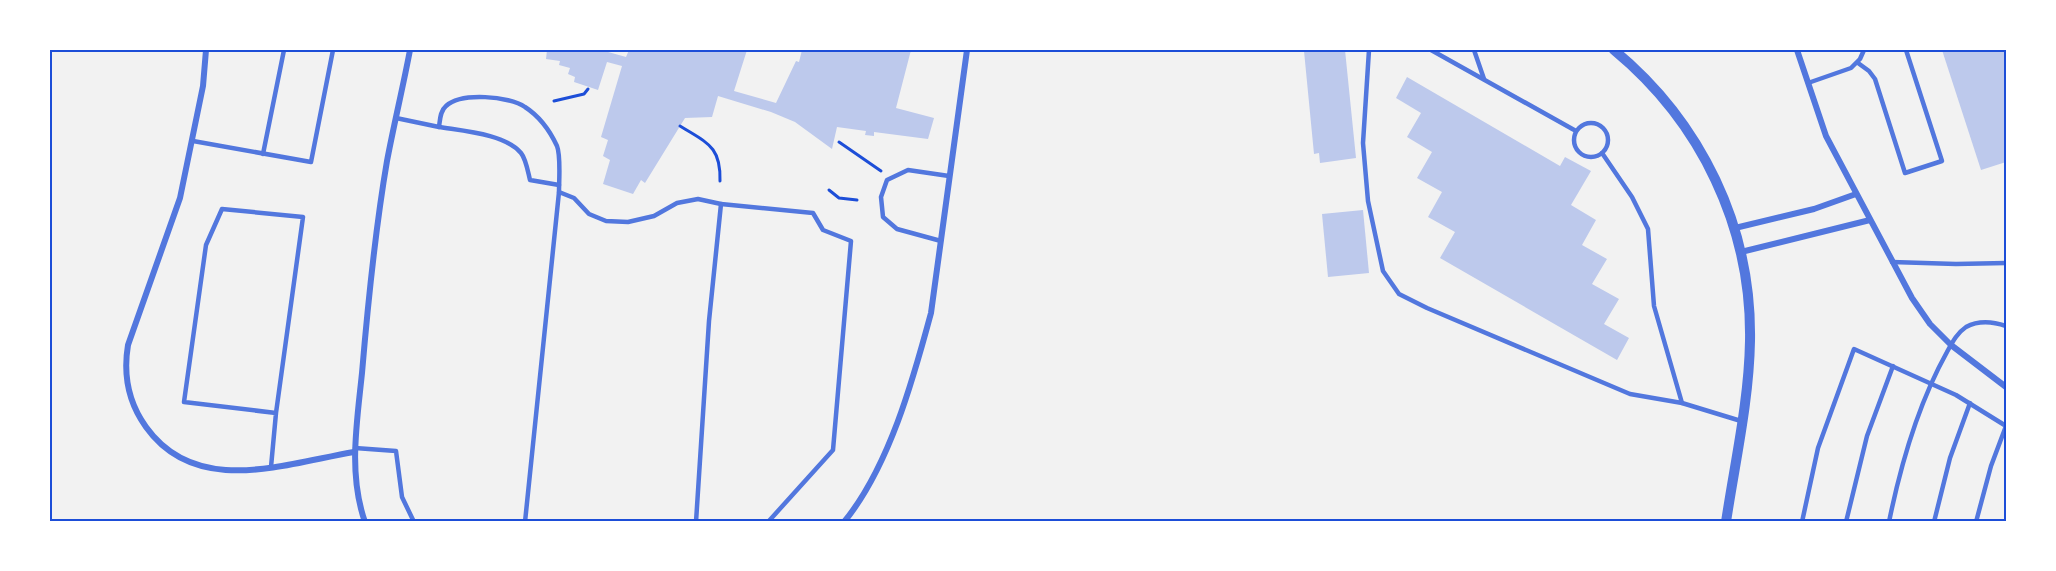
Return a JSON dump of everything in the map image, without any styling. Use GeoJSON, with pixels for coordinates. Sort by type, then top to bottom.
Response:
{"type":"FeatureCollection","features":[{"type":"Feature","properties":{"kind":"street"},"geometry":{"type":"LineString","coordinates":[[206,50],[203,86],[180,198],[128,345],[125,364],[126,379],[134,407],[140,420],[157,441],[182,459],[215,470],[231,471],[271,467],[355,450]]}},
{"type":"Feature","properties":{"kind":"street"},"geometry":{"type":"LineString","coordinates":[[365,522],[359,505],[355,450],[376,236],[387,162],[410,50]]}},
{"type":"Feature","properties":{"kind":"street"},"geometry":{"type":"LineString","coordinates":[[844,522],[872,477],[893,433],[931,313],[967,50]]}},
{"type":"Feature","properties":{"kind":"street"},"geometry":{"type":"LineString","coordinates":[[1614,50],[1633,66],[1666,101],[1689,131],[1715,175],[1735,228],[1741,252],[1750,323],[1747,378],[1726,522]]}},
{"type":"Feature","properties":{"kind":"street"},"geometry":{"type":"LineString","coordinates":[[1797,50],[1822,128],[1918,308],[1936,331],[1951,345],[2007,387]]}},
{"type":"Feature","properties":{"kind":"street"},"geometry":{"type":"LineString","coordinates":[[1735,228],[1814,209],[1856,194]]}},
{"type":"Feature","properties":{"kind":"street"},"geometry":{"type":"LineString","coordinates":[[1741,252],[1870,220]]}},
{"type":"Feature","properties":{"kind":"lane"},"geometry":{"type":"LineString","coordinates":[[263,154],[284,50]]}},
{"type":"Feature","properties":{"kind":"lane"},"geometry":{"type":"LineString","coordinates":[[193,141],[311,162],[333,50]]}},
{"type":"Feature","properties":{"kind":"lane"},"geometry":{"type":"LineString","coordinates":[[1369,50],[1363,143],[1368,201],[1383,272],[1399,294],[1630,394],[1682,404],[1741,421]]}},
{"type":"Feature","properties":{"kind":"lane"},"geometry":{"type":"LineString","coordinates":[[1431,50],[1576,131]]}},
{"type":"Feature","properties":{"kind":"lane"},"geometry":{"type":"LineString","coordinates":[[1474,50],[1484,79]]}},
{"type":"Feature","properties":{"kind":"lane"},"geometry":{"type":"LineString","coordinates":[[1808,84],[1847,70],[1858,63],[1864,50]]}},
{"type":"Feature","properties":{"kind":"lane"},"geometry":{"type":"LineString","coordinates":[[1858,63],[1875,79],[1905,173],[1942,161],[1906,50]]}},
{"type":"Feature","properties":{"kind":"lane"},"geometry":{"type":"LineString","coordinates":[[439,127],[441,113],[446,105],[484,96],[525,107],[544,124],[558,148],[559,192],[525,522]]}},
{"type":"Feature","properties":{"kind":"lane"},"geometry":{"type":"LineString","coordinates":[[396,118],[480,134],[510,144],[523,154],[530,180],[559,185]]}},
{"type":"Feature","properties":{"kind":"lane"},"geometry":{"type":"LineString","coordinates":[[1588,123],[1603,127],[1609,140],[1608,146],[1602,153],[1591,158],[1580,153],[1574,143],[1576,131],[1580,126],[1588,123]]}},
{"type":"Feature","properties":{"kind":"lane"},"geometry":{"type":"LineString","coordinates":[[1602,153],[1632,197],[1648,229],[1654,306],[1682,404]]}},
{"type":"Feature","properties":{"kind":"lane"},"geometry":{"type":"LineString","coordinates":[[941,241],[897,229],[883,217],[881,197],[887,180],[908,170],[949,176]]}},
{"type":"Feature","properties":{"kind":"lane"},"geometry":{"type":"LineString","coordinates":[[559,192],[574,198],[589,214],[606,221],[628,222],[654,216],[677,203],[698,199],[721,204],[813,213],[823,230],[851,241],[833,450],[768,522]]}},
{"type":"Feature","properties":{"kind":"lane"},"geometry":{"type":"LineString","coordinates":[[696,522],[709,321],[721,204]]}},
{"type":"Feature","properties":{"kind":"lane"},"geometry":{"type":"LineString","coordinates":[[271,467],[276,412],[303,217],[222,209],[206,245],[184,402],[276,412]]}},
{"type":"Feature","properties":{"kind":"lane"},"geometry":{"type":"LineString","coordinates":[[1892,262],[1956,264],[2007,262]]}},
{"type":"Feature","properties":{"kind":"lane"},"geometry":{"type":"LineString","coordinates":[[1890,522],[1906,454],[1931,384],[1951,345],[1958,334],[1970,326],[1984,322],[2007,326]]}},
{"type":"Feature","properties":{"kind":"lane"},"geometry":{"type":"LineString","coordinates":[[1802,522],[1818,448],[1854,349],[1970,403],[2006,426],[1991,466],[1976,522]]}},
{"type":"Feature","properties":{"kind":"lane"},"geometry":{"type":"LineString","coordinates":[[1846,522],[1867,435],[1893,366]]}},
{"type":"Feature","properties":{"kind":"lane"},"geometry":{"type":"LineString","coordinates":[[1934,522],[1950,458],[1970,403]]}},
{"type":"Feature","properties":{"kind":"lane"},"geometry":{"type":"LineString","coordinates":[[355,450],[396,451],[402,497],[414,522]]}},
{"type":"Feature","properties":{"kind":"path"},"geometry":{"type":"LineString","coordinates":[[554,101],[584,94],[588,89]]}},
{"type":"Feature","properties":{"kind":"path"},"geometry":{"type":"LineString","coordinates":[[680,126],[716,151],[720,181]]}},
{"type":"Feature","properties":{"kind":"path"},"geometry":{"type":"LineString","coordinates":[[839,142],[881,171]]}},
{"type":"Feature","properties":{"kind":"path"},"geometry":{"type":"LineString","coordinates":[[829,190],[838,198],[857,200]]}},
{"type":"Feature","properties":{"kind":"building"},"geometry":{"type":"Polygon","coordinates":[[[547,50],[601,50],[626,57],[629,50],[747,50],[734,91],[776,103],[796,61],[799,62],[802,50],[911,50],[896,108],[934,118],[928,139],[874,132],[874,136],[865,135],[866,131],[837,127],[832,149],[795,122],[718,96],[712,117],[685,118],[645,183],[641,180],[633,194],[603,184],[610,160],[603,156],[608,140],[601,137],[622,66],[607,62],[598,90],[574,82],[575,77],[568,74],[570,68],[559,65],[560,61],[546,59],[547,50]]]}},
{"type":"Feature","properties":{"kind":"building"},"geometry":{"type":"Polygon","coordinates":[[[1345,50],[1356,158],[1320,163],[1319,153],[1314,154],[1304,51],[1345,50]]]}},
{"type":"Feature","properties":{"kind":"building"},"geometry":{"type":"Polygon","coordinates":[[[1942,50],[2006,50],[2006,162],[1981,170],[1942,50]]]}},
{"type":"Feature","properties":{"kind":"building"},"geometry":{"type":"Polygon","coordinates":[[[1407,77],[1560,166],[1565,157],[1591,171],[1571,205],[1596,220],[1582,245],[1607,259],[1592,284],[1619,299],[1604,324],[1629,338],[1617,360],[1440,258],[1455,232],[1428,217],[1442,192],[1417,178],[1432,152],[1407,137],[1421,113],[1396,98],[1407,77]]]}},
{"type":"Feature","properties":{"kind":"building"},"geometry":{"type":"Polygon","coordinates":[[[1363,210],[1369,273],[1328,277],[1322,214],[1363,210]]]}}]}
